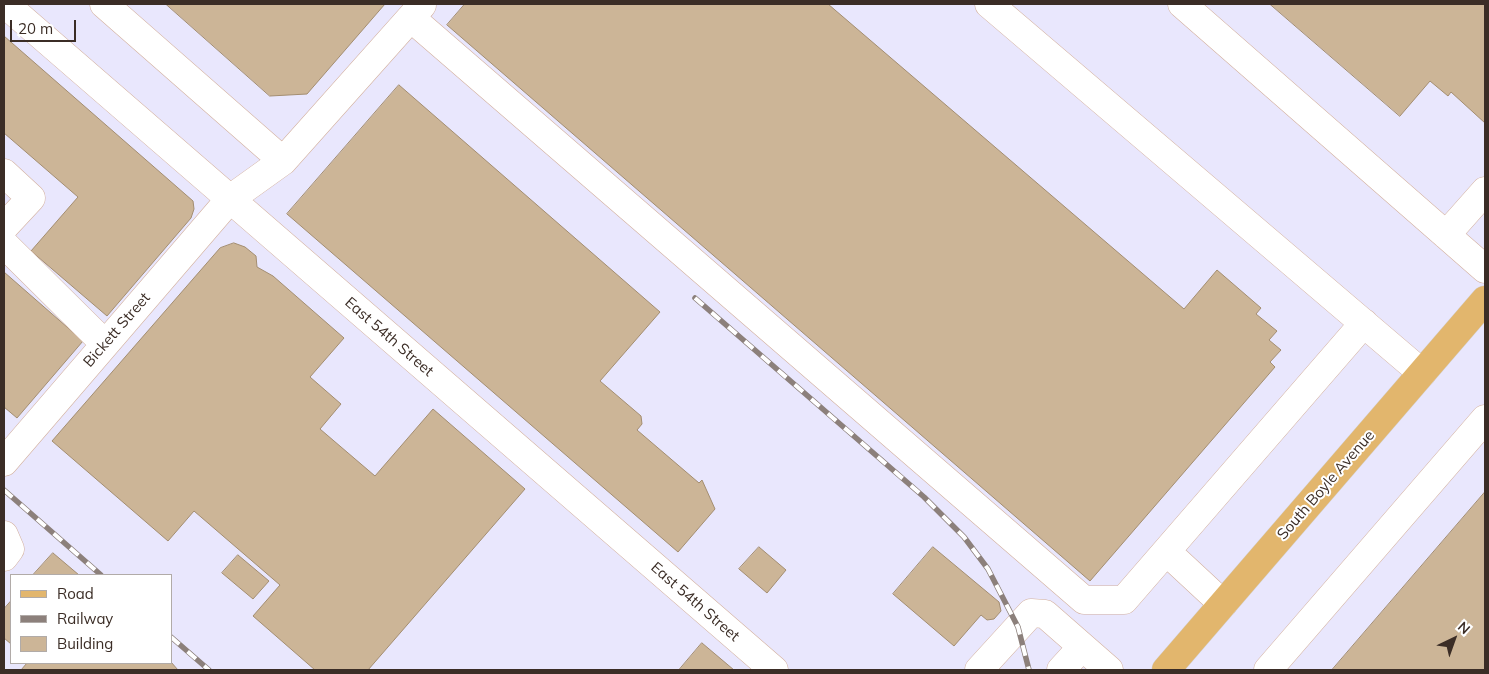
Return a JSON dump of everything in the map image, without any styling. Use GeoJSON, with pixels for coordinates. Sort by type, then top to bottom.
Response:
{"type":"FeatureCollection","features":[{"type":"Feature","properties":{"kind":"main road","name":"South Boyle Avenue"},"geometry":{"type":"LineString","coordinates":[[1166,670],[1485,300]]}},
{"type":"Feature","properties":{"kind":"street","name":"East 54th Street"},"geometry":{"type":"LineString","coordinates":[[5,4],[774,670]]}},
{"type":"Feature","properties":{"kind":"street"},"geometry":{"type":"LineString","coordinates":[[104,4],[283,161]]}},
{"type":"Feature","properties":{"kind":"street"},"geometry":{"type":"LineString","coordinates":[[989,4],[1422,373]]}},
{"type":"Feature","properties":{"kind":"street"},"geometry":{"type":"LineString","coordinates":[[1182,4],[1485,269]]}},
{"type":"Feature","properties":{"kind":"street","name":"Bickett Street"},"geometry":{"type":"LineString","coordinates":[[4,462],[230,199],[283,161],[417,11]]}},
{"type":"Feature","properties":{"kind":"street"},"geometry":{"type":"LineString","coordinates":[[417,11],[1084,600],[1124,600],[1364,323]]}},
{"type":"Feature","properties":{"kind":"street"},"geometry":{"type":"LineString","coordinates":[[4,173],[31,198],[4,227]]}},
{"type":"Feature","properties":{"kind":"street"},"geometry":{"type":"LineString","coordinates":[[1446,235],[1485,191]]}},
{"type":"Feature","properties":{"kind":"street"},"geometry":{"type":"LineString","coordinates":[[4,244],[105,344]]}},
{"type":"Feature","properties":{"kind":"street"},"geometry":{"type":"LineString","coordinates":[[1268,670],[1485,419]]}},
{"type":"Feature","properties":{"kind":"street"},"geometry":{"type":"LineString","coordinates":[[4,535],[10,549],[4,557]]}},
{"type":"Feature","properties":{"kind":"street"},"geometry":{"type":"LineString","coordinates":[[1167,552],[1224,604]]}},
{"type":"Feature","properties":{"kind":"street"},"geometry":{"type":"LineString","coordinates":[[979,670],[1031,613],[1045,614],[1109,670]]}},
{"type":"Feature","properties":{"kind":"street"},"geometry":{"type":"LineString","coordinates":[[1061,670],[1082,647]]}},
{"type":"Feature","properties":{"kind":"shaded area"},"geometry":{"type":"Polygon","coordinates":[[[4,4],[1485,4],[1485,670],[4,670],[4,4]]]}},
{"type":"Feature","properties":{"kind":"building"},"geometry":{"type":"Polygon","coordinates":[[[166,4],[385,4],[307,94],[270,96],[166,4]]]}},
{"type":"Feature","properties":{"kind":"building"},"geometry":{"type":"Polygon","coordinates":[[[465,4],[828,4],[1184,309],[1217,270],[1261,308],[1256,314],[1277,331],[1269,340],[1281,350],[1270,362],[1275,367],[1090,581],[447,25],[465,4]]]}},
{"type":"Feature","properties":{"kind":"building"},"geometry":{"type":"Polygon","coordinates":[[[1270,4],[1485,4],[1485,123],[1451,92],[1448,96],[1430,81],[1400,116],[1270,4]]]}},
{"type":"Feature","properties":{"kind":"building"},"geometry":{"type":"Polygon","coordinates":[[[4,36],[193,201],[194,209],[191,218],[107,316],[31,251],[78,197],[4,133],[4,36]]]}},
{"type":"Feature","properties":{"kind":"building"},"geometry":{"type":"Polygon","coordinates":[[[399,85],[660,312],[600,381],[641,416],[642,424],[637,430],[699,483],[702,480],[715,509],[678,552],[287,214],[399,85]]]}},
{"type":"Feature","properties":{"kind":"building"},"geometry":{"type":"Polygon","coordinates":[[[234,243],[245,247],[256,256],[257,267],[273,276],[344,338],[310,377],[341,404],[320,429],[375,476],[433,409],[525,489],[368,670],[315,670],[253,616],[280,585],[194,511],[168,541],[52,441],[220,248],[234,243]]]}},
{"type":"Feature","properties":{"kind":"building"},"geometry":{"type":"Polygon","coordinates":[[[4,272],[83,341],[17,418],[4,407],[4,272]]]}},
{"type":"Feature","properties":{"kind":"building"},"geometry":{"type":"Polygon","coordinates":[[[1485,492],[1485,670],[1332,670],[1485,492]]]}},
{"type":"Feature","properties":{"kind":"building"},"geometry":{"type":"Polygon","coordinates":[[[759,547],[786,570],[767,593],[739,569],[759,547]]]}},
{"type":"Feature","properties":{"kind":"building"},"geometry":{"type":"Polygon","coordinates":[[[933,547],[999,602],[1001,611],[994,619],[987,620],[981,615],[954,646],[893,594],[933,547]]]}},
{"type":"Feature","properties":{"kind":"building"},"geometry":{"type":"Polygon","coordinates":[[[53,553],[78,574],[34,574],[53,553]]]}},
{"type":"Feature","properties":{"kind":"building"},"geometry":{"type":"Polygon","coordinates":[[[238,555],[269,581],[253,599],[222,573],[238,555]]]}},
{"type":"Feature","properties":{"kind":"building"},"geometry":{"type":"Polygon","coordinates":[[[10,602],[10,643],[4,638],[4,609],[10,602]]]}},
{"type":"Feature","properties":{"kind":"building"},"geometry":{"type":"Polygon","coordinates":[[[702,643],[734,670],[679,670],[702,643]]]}},
{"type":"Feature","properties":{"kind":"building"},"geometry":{"type":"Polygon","coordinates":[[[172,663],[178,670],[21,670],[26,664],[172,663]]]}},
{"type":"Feature","properties":{"kind":"railway"},"geometry":{"type":"LineString","coordinates":[[695,298],[924,497],[964,537],[988,569],[1018,627],[1029,670]]}},
{"type":"Feature","properties":{"kind":"railway"},"geometry":{"type":"LineString","coordinates":[[4,490],[100,574]]}},
{"type":"Feature","properties":{"kind":"railway"},"geometry":{"type":"LineString","coordinates":[[172,638],[209,670]]}}]}
